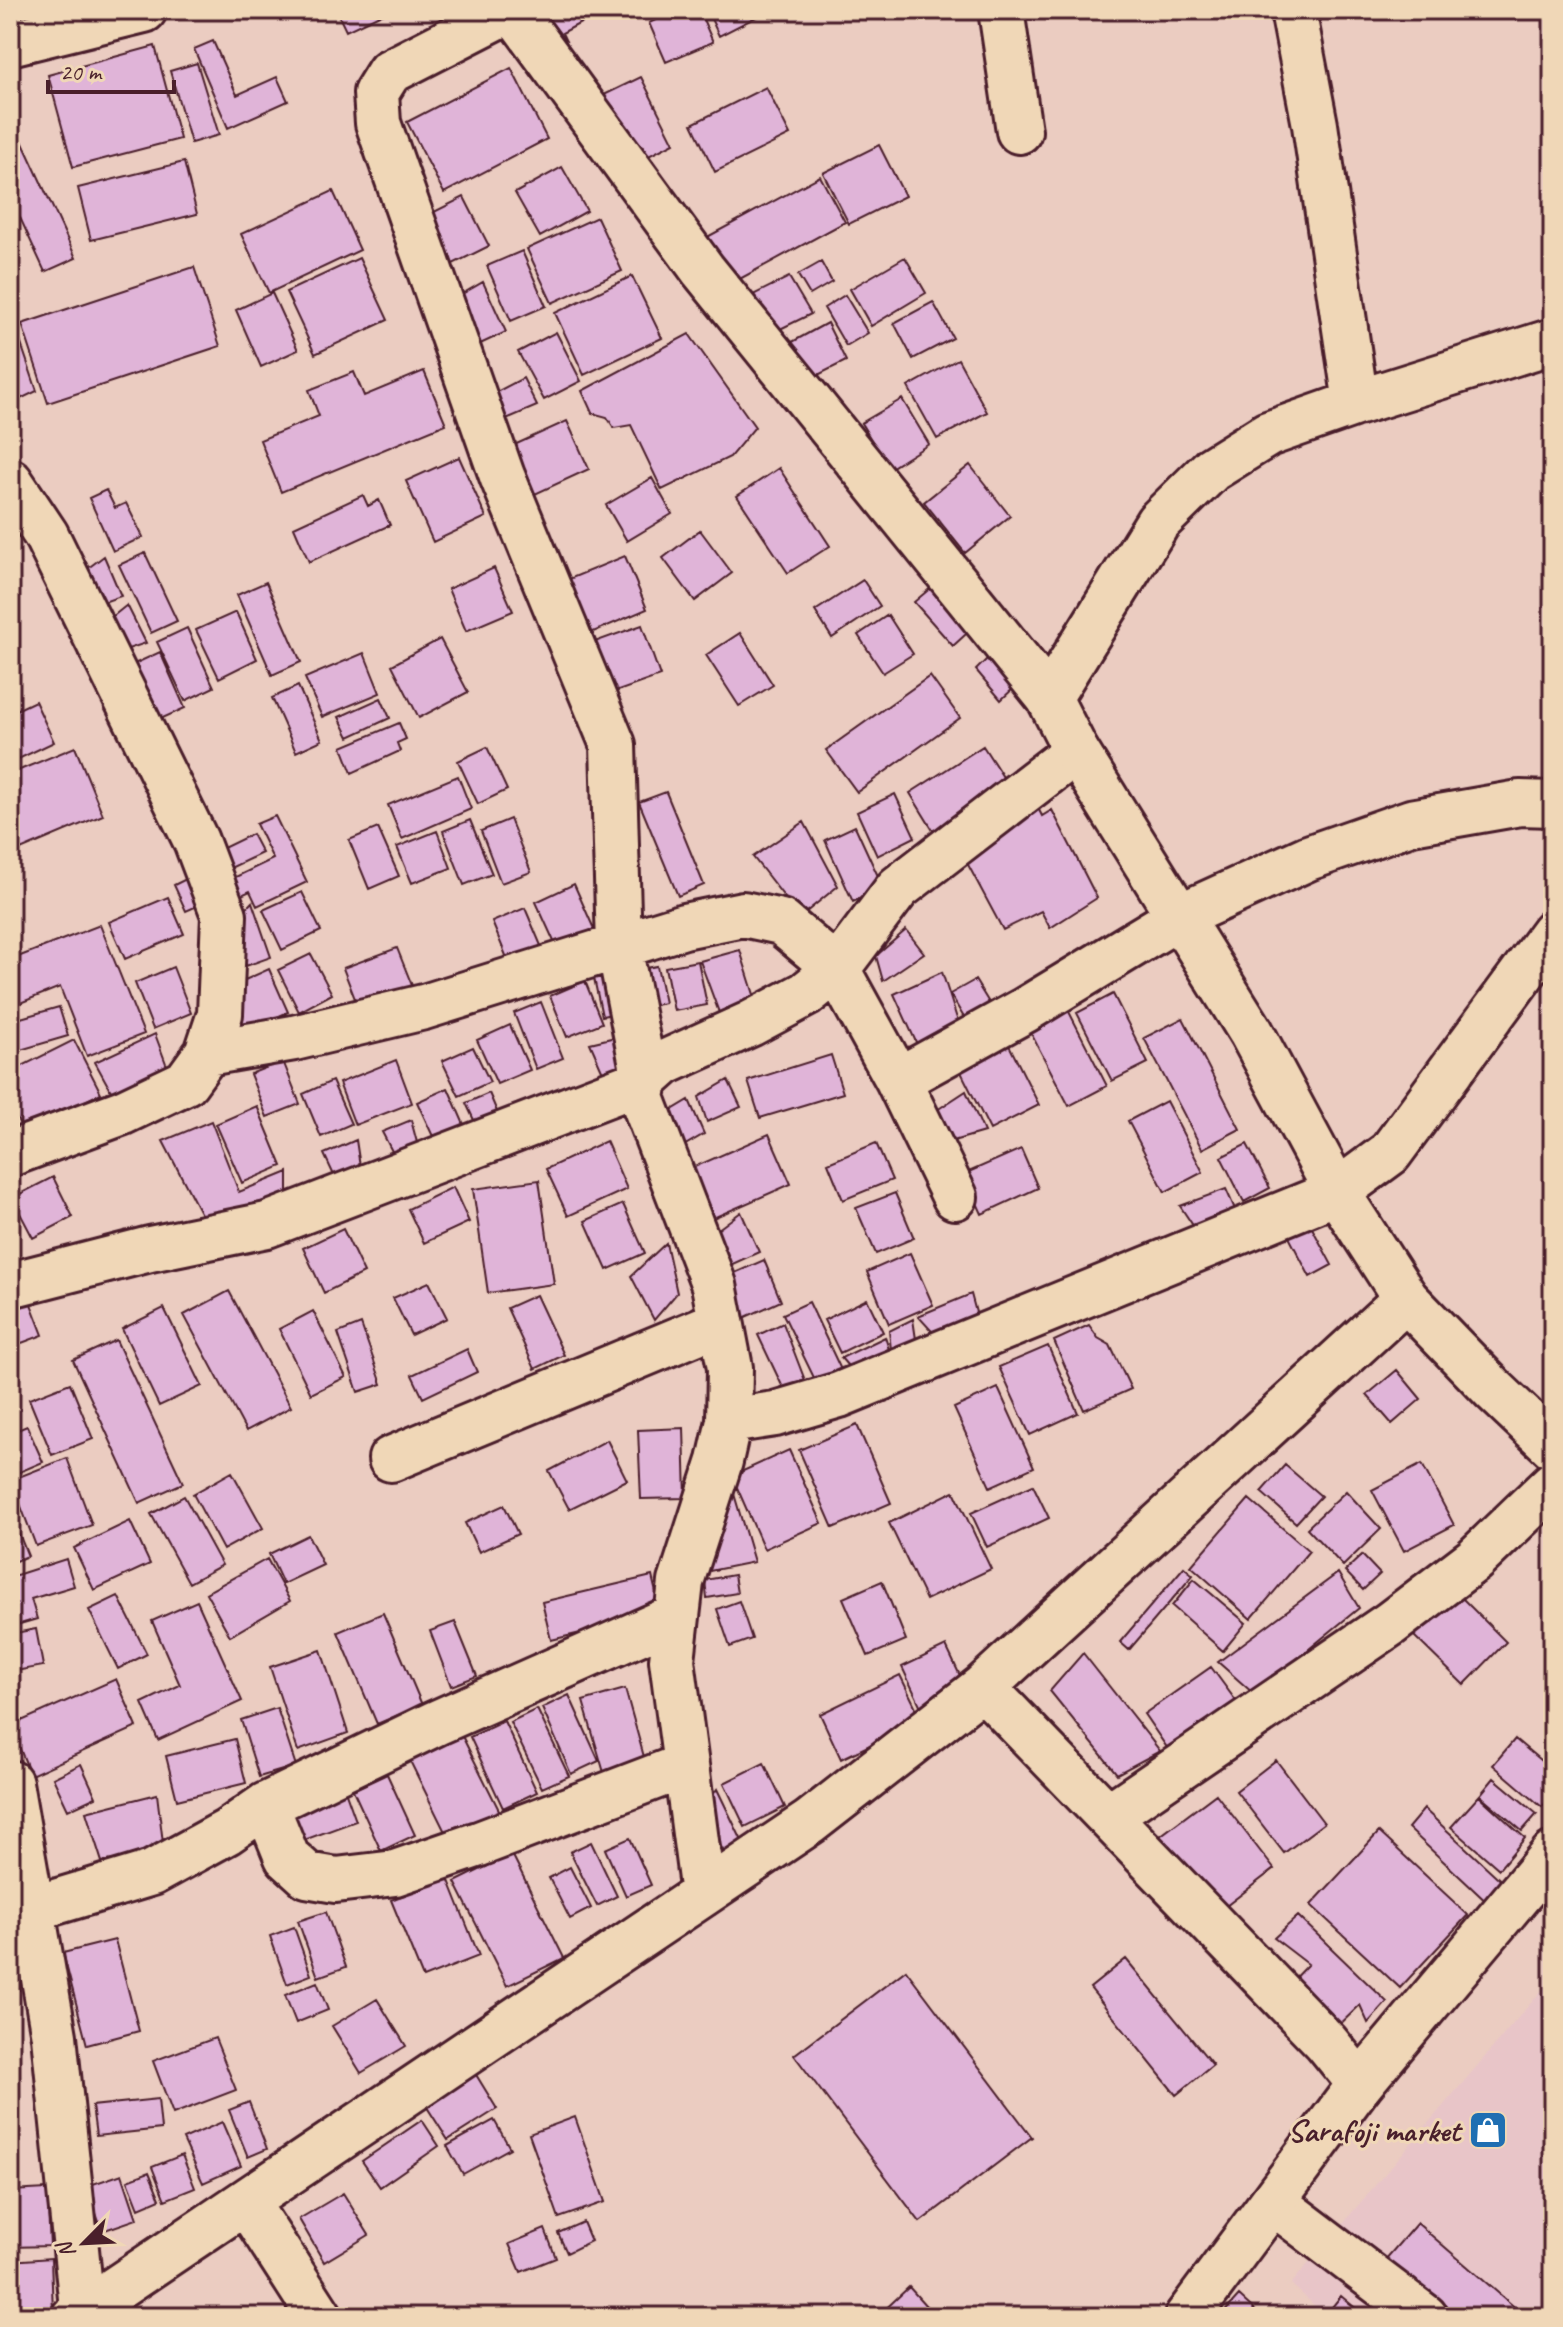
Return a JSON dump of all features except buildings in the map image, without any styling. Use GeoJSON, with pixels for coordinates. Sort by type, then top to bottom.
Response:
{"type":"FeatureCollection","features":[{"type":"Feature","properties":{"kind":"street"},"geometry":{"type":"LineString","coordinates":[[10,43],[144,10]]}},
{"type":"Feature","properties":{"kind":"street"},"geometry":{"type":"LineString","coordinates":[[703,1894],[672,1660],[681,1582],[720,1461],[729,1421],[730,1368],[714,1285],[642,1098],[645,1080],[619,946],[613,745],[502,476],[378,123],[376,93],[389,72],[512,10],[703,270],[1049,698],[1076,751],[1251,1032],[1337,1192],[1406,1299],[1553,1446]]}},
{"type":"Feature","properties":{"kind":"street"},"geometry":{"type":"LineString","coordinates":[[1001,10],[1019,131]]}},
{"type":"Feature","properties":{"kind":"street"},"geometry":{"type":"LineString","coordinates":[[1293,10],[1315,125],[1356,403]]}},
{"type":"Feature","properties":{"kind":"street"},"geometry":{"type":"LineString","coordinates":[[1049,698],[1158,522],[1212,469],[1268,434],[1553,341]]}},
{"type":"Feature","properties":{"kind":"street"},"geometry":{"type":"LineString","coordinates":[[10,481],[46,535],[196,841],[224,915],[220,1014],[207,1053],[186,1082],[123,1112],[10,1154]]}},
{"type":"Feature","properties":{"kind":"street"},"geometry":{"type":"LineString","coordinates":[[10,1285],[150,1249],[267,1225],[645,1080],[664,1063],[750,1024],[806,994],[837,969],[898,888],[1076,751]]}},
{"type":"Feature","properties":{"kind":"street"},"geometry":{"type":"LineString","coordinates":[[898,1080],[1025,1010],[1180,916],[1308,858],[1411,822],[1520,803],[1553,804]]}},
{"type":"Feature","properties":{"kind":"street"},"geometry":{"type":"LineString","coordinates":[[207,1053],[294,1038],[424,1007],[684,926],[743,914],[781,922],[837,969],[898,1080],[955,1197]]}},
{"type":"Feature","properties":{"kind":"street"},"geometry":{"type":"LineString","coordinates":[[729,1421],[775,1414],[839,1395],[927,1356],[1337,1192],[1390,1153],[1553,932]]}},
{"type":"Feature","properties":{"kind":"street"},"geometry":{"type":"LineString","coordinates":[[10,1783],[54,2036],[80,2315],[810,1822],[983,1687],[1406,1299]]}},
{"type":"Feature","properties":{"kind":"street"},"geometry":{"type":"LineString","coordinates":[[391,1459],[721,1322]]}},
{"type":"Feature","properties":{"kind":"street"},"geometry":{"type":"LineString","coordinates":[[1108,1816],[1390,1624],[1474,1560],[1553,1484]]}},
{"type":"Feature","properties":{"kind":"street"},"geometry":{"type":"LineString","coordinates":[[32,1909],[152,1873],[227,1832],[266,1805],[436,1723],[677,1616]]}},
{"type":"Feature","properties":{"kind":"street"},"geometry":{"type":"LineString","coordinates":[[983,1687],[1326,2042],[1360,2084]]}},
{"type":"Feature","properties":{"kind":"street"},"geometry":{"type":"LineString","coordinates":[[266,1805],[287,1857],[307,1875],[336,1880],[395,1873],[686,1765]]}},
{"type":"Feature","properties":{"kind":"street"},"geometry":{"type":"LineString","coordinates":[[1187,2317],[1360,2084],[1553,1854]]}},
{"type":"Feature","properties":{"kind":"street"},"geometry":{"type":"LineString","coordinates":[[246,2202],[320,2317]]}},
{"type":"Feature","properties":{"kind":"street"},"geometry":{"type":"LineString","coordinates":[[1273,2202],[1425,2317]]}},
{"type":"Feature","properties":{"kind":"shaded area","name":"Sarafoji market"},"geometry":{"type":"Polygon","coordinates":[[[1553,1977],[1553,2317],[1327,2317],[1291,2284],[1553,1977]]]}},
{"type":"Feature","properties":{"kind":"place","name":"Sarafoji market"},"geometry":{"type":"Point","coordinates":[1488,2130]}}]}
